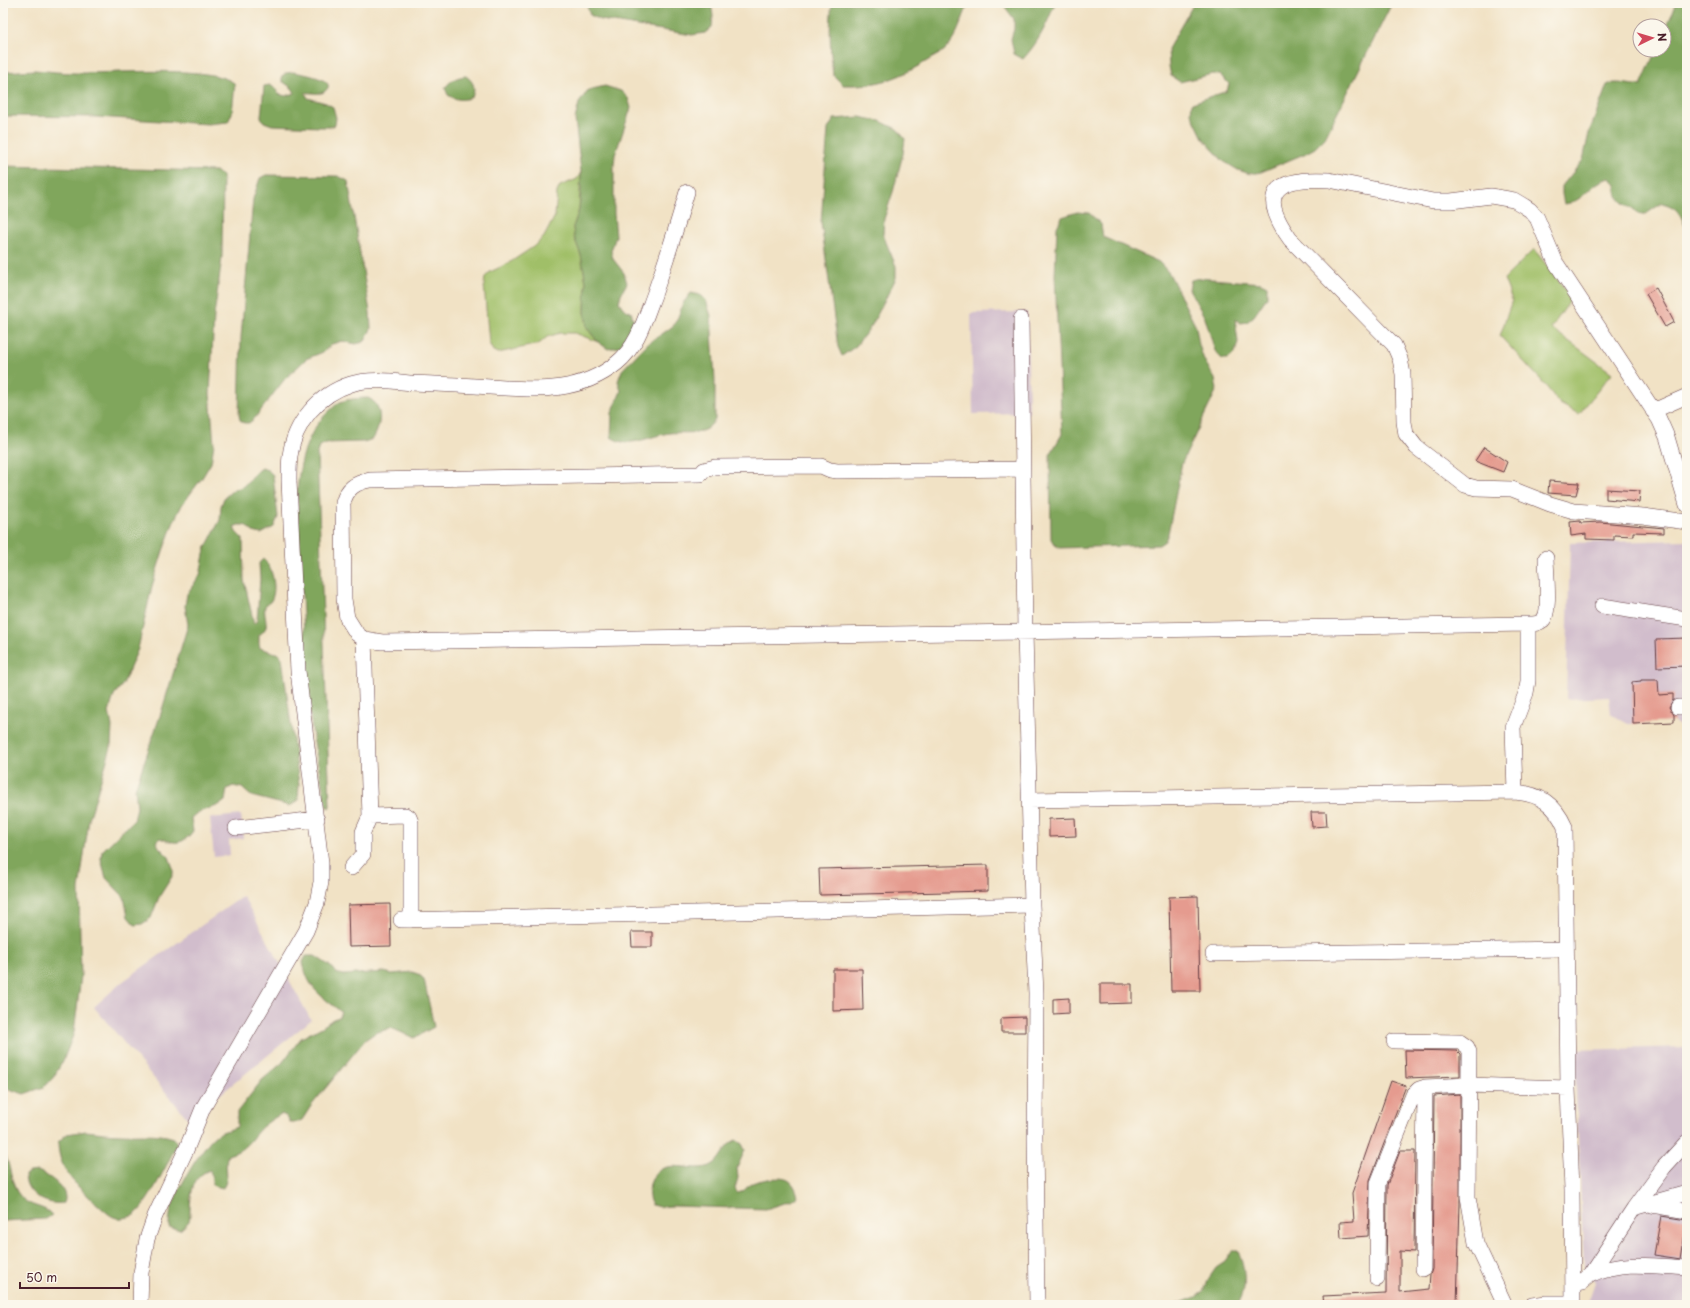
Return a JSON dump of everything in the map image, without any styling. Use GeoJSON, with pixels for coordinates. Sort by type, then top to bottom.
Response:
{"type":"FeatureCollection","features":[{"type":"Feature","properties":{"kind":"lane"},"geometry":{"type":"LineString","coordinates":[[1687,505],[1667,437],[1653,411],[1560,269],[1549,248],[1537,218],[1530,210],[1514,200],[1491,196],[1456,201],[1433,201],[1329,180],[1316,179],[1291,181],[1282,185],[1276,192],[1273,200],[1274,211],[1280,224],[1290,239],[1394,345],[1400,358],[1403,374],[1405,397],[1404,422],[1406,434],[1416,447],[1466,485],[1476,488],[1512,489],[1550,504],[1574,511],[1643,516],[1687,522]]}},
{"type":"Feature","properties":{"kind":"lane"},"geometry":{"type":"LineString","coordinates":[[140,1305],[147,1239],[155,1216],[186,1150],[203,1108],[306,931],[317,903],[321,882],[322,863],[298,671],[289,481],[290,456],[294,440],[303,421],[325,397],[352,384],[370,381],[537,390],[566,388],[601,375],[618,363],[633,345],[666,262],[687,192]]}},
{"type":"Feature","properties":{"kind":"lane"},"geometry":{"type":"LineString","coordinates":[[1020,319],[1025,632],[1032,905],[1036,993],[1035,1138],[1037,1305]]}},
{"type":"Feature","properties":{"kind":"lane"},"geometry":{"type":"LineString","coordinates":[[1653,411],[1687,396]]}},
{"type":"Feature","properties":{"kind":"lane"},"geometry":{"type":"LineString","coordinates":[[1022,469],[837,471],[821,466],[715,467],[704,470],[701,474],[370,480],[361,482],[349,489],[345,494],[343,503],[344,599],[347,618],[357,634],[364,639],[382,642],[1538,624],[1544,619],[1547,610],[1546,558]]}},
{"type":"Feature","properties":{"kind":"lane"},"geometry":{"type":"LineString","coordinates":[[1602,606],[1687,619]]}},
{"type":"Feature","properties":{"kind":"lane"},"geometry":{"type":"LineString","coordinates":[[1515,792],[1513,727],[1526,693],[1528,681],[1528,624]]}},
{"type":"Feature","properties":{"kind":"lane"},"geometry":{"type":"LineString","coordinates":[[351,868],[363,854],[363,832],[370,816],[364,639]]}},
{"type":"Feature","properties":{"kind":"lane"},"geometry":{"type":"LineString","coordinates":[[1029,800],[1515,792],[1524,793],[1550,804],[1559,814],[1565,827],[1565,949],[1572,1190],[1573,1284],[1572,1304],[1546,1303],[1532,1305]]}},
{"type":"Feature","properties":{"kind":"lane"},"geometry":{"type":"LineString","coordinates":[[370,816],[405,815],[409,817],[411,822],[406,920],[1032,905]]}},
{"type":"Feature","properties":{"kind":"lane"},"geometry":{"type":"LineString","coordinates":[[236,828],[317,819]]}},
{"type":"Feature","properties":{"kind":"lane"},"geometry":{"type":"LineString","coordinates":[[1213,954],[1565,949]]}},
{"type":"Feature","properties":{"kind":"lane"},"geometry":{"type":"LineString","coordinates":[[1394,1042],[1460,1042],[1464,1044],[1469,1052],[1468,1197],[1476,1243],[1505,1305]]}},
{"type":"Feature","properties":{"kind":"lane"},"geometry":{"type":"LineString","coordinates":[[1377,1279],[1378,1183],[1412,1095],[1419,1089],[1425,1087],[1468,1085],[1568,1088]]}},
{"type":"Feature","properties":{"kind":"lane"},"geometry":{"type":"LineString","coordinates":[[1423,1269],[1425,1087]]}},
{"type":"Feature","properties":{"kind":"lane"},"geometry":{"type":"LineString","coordinates":[[1573,1284],[1582,1282],[1590,1275],[1641,1206],[1664,1167],[1687,1142]]}},
{"type":"Feature","properties":{"kind":"lane"},"geometry":{"type":"LineString","coordinates":[[1641,1206],[1687,1193]]}},
{"type":"Feature","properties":{"kind":"lane"},"geometry":{"type":"LineString","coordinates":[[1641,1206],[1687,1211]]}},
{"type":"Feature","properties":{"kind":"lane"},"geometry":{"type":"LineString","coordinates":[[1590,1275],[1608,1268],[1631,1265],[1687,1268]]}},
{"type":"Feature","properties":{"kind":"shaded area"},"geometry":{"type":"Polygon","coordinates":[[[1027,312],[1029,413],[973,414],[971,313],[1027,312]]]}},
{"type":"Feature","properties":{"kind":"shaded area"},"geometry":{"type":"Polygon","coordinates":[[[1687,540],[1687,731],[1674,722],[1629,724],[1611,714],[1609,697],[1566,699],[1570,543],[1687,540]]]}},
{"type":"Feature","properties":{"kind":"shaded area"},"geometry":{"type":"Polygon","coordinates":[[[241,815],[243,838],[229,840],[230,855],[214,857],[210,818],[241,815]]]}},
{"type":"Feature","properties":{"kind":"shaded area"},"geometry":{"type":"Polygon","coordinates":[[[243,896],[311,1020],[189,1120],[94,1007],[122,982],[243,896]]]}},
{"type":"Feature","properties":{"kind":"shaded area"},"geometry":{"type":"Polygon","coordinates":[[[1687,1047],[1687,1305],[1587,1305],[1595,1282],[1584,1266],[1574,1050],[1687,1047]]]}},
{"type":"Feature","properties":{"kind":"green space"},"geometry":{"type":"Polygon","coordinates":[[[586,3],[711,3],[713,16],[712,27],[705,33],[692,35],[601,20],[590,15],[586,3]]]}},
{"type":"Feature","properties":{"kind":"green space"},"geometry":{"type":"Polygon","coordinates":[[[832,3],[969,3],[953,39],[942,52],[897,77],[877,83],[843,85],[833,75],[830,39],[832,3]]]}},
{"type":"Feature","properties":{"kind":"green space"},"geometry":{"type":"Polygon","coordinates":[[[1002,3],[1055,3],[1034,46],[1023,59],[1014,54],[1011,39],[1014,29],[1014,19],[1002,3]]]}},
{"type":"Feature","properties":{"kind":"green space"},"geometry":{"type":"Polygon","coordinates":[[[1194,3],[1392,3],[1325,138],[1315,148],[1304,154],[1261,172],[1250,174],[1238,170],[1223,161],[1203,138],[1191,113],[1192,103],[1227,91],[1229,84],[1220,75],[1212,74],[1180,82],[1171,76],[1168,49],[1194,3]]]}},
{"type":"Feature","properties":{"kind":"green space"},"geometry":{"type":"Polygon","coordinates":[[[1677,3],[1687,3],[1687,231],[1679,213],[1668,205],[1662,203],[1646,214],[1639,214],[1622,202],[1617,196],[1616,185],[1610,178],[1598,183],[1577,200],[1564,204],[1562,186],[1583,160],[1589,133],[1607,85],[1619,83],[1641,85],[1653,58],[1672,58],[1672,18],[1670,18],[1677,3]]]}},
{"type":"Feature","properties":{"kind":"green space"},"geometry":{"type":"Polygon","coordinates":[[[35,70],[75,73],[159,71],[206,74],[223,78],[235,84],[232,113],[228,122],[208,124],[96,117],[3,116],[3,72],[35,70]]]}},
{"type":"Feature","properties":{"kind":"green space"},"geometry":{"type":"Polygon","coordinates":[[[293,72],[310,75],[323,80],[327,84],[328,87],[322,93],[305,93],[308,98],[326,103],[333,107],[336,118],[335,125],[330,127],[320,127],[272,125],[264,122],[261,117],[264,86],[270,85],[276,89],[278,94],[286,96],[295,93],[292,88],[282,81],[282,76],[286,73],[293,72]]]}},
{"type":"Feature","properties":{"kind":"green space"},"geometry":{"type":"Polygon","coordinates":[[[466,76],[474,85],[472,97],[460,99],[448,95],[445,88],[449,83],[454,79],[466,76]]]}},
{"type":"Feature","properties":{"kind":"green space"},"geometry":{"type":"Polygon","coordinates":[[[605,86],[621,91],[628,98],[631,108],[615,155],[614,214],[616,236],[611,251],[613,259],[624,273],[627,283],[621,294],[619,302],[624,309],[631,312],[634,321],[630,334],[619,347],[608,349],[598,342],[587,328],[585,312],[586,282],[581,255],[574,237],[573,227],[579,210],[581,190],[581,172],[575,119],[579,103],[588,90],[605,86]]]}},
{"type":"Feature","properties":{"kind":"green space"},"geometry":{"type":"Polygon","coordinates":[[[860,117],[880,121],[897,129],[905,139],[903,154],[884,219],[883,235],[896,266],[896,278],[872,325],[856,346],[842,356],[838,347],[821,223],[828,129],[834,119],[860,117]]]}},
{"type":"Feature","properties":{"kind":"green space"},"geometry":{"type":"Polygon","coordinates":[[[3,166],[215,171],[223,176],[222,258],[214,316],[210,394],[214,444],[211,463],[182,505],[174,521],[152,586],[138,649],[123,684],[114,695],[109,712],[112,726],[111,747],[89,820],[79,890],[81,976],[74,1033],[63,1061],[53,1078],[44,1087],[24,1094],[3,1087],[3,166]]]}},
{"type":"Feature","properties":{"kind":"green space"},"geometry":{"type":"Polygon","coordinates":[[[581,172],[579,210],[573,227],[574,237],[581,255],[586,282],[585,312],[587,328],[598,342],[575,333],[560,333],[547,337],[539,344],[498,353],[493,351],[489,343],[484,285],[485,277],[490,272],[509,263],[533,247],[544,237],[555,216],[557,192],[560,186],[577,179],[581,172]]]}},
{"type":"Feature","properties":{"kind":"green space"},"geometry":{"type":"Polygon","coordinates":[[[266,175],[338,176],[348,181],[370,312],[371,329],[364,342],[356,344],[342,341],[332,344],[323,352],[306,359],[284,380],[255,418],[249,423],[244,423],[240,420],[239,415],[241,337],[253,199],[260,178],[266,175]]]}},
{"type":"Feature","properties":{"kind":"green space"},"geometry":{"type":"Polygon","coordinates":[[[1077,212],[1089,213],[1101,224],[1103,237],[1159,262],[1169,273],[1196,327],[1199,345],[1204,360],[1215,379],[1217,389],[1182,463],[1168,534],[1165,541],[1159,545],[1059,548],[1051,539],[1050,455],[1062,434],[1055,275],[1057,227],[1062,217],[1077,212]]]}},
{"type":"Feature","properties":{"kind":"green space"},"geometry":{"type":"Polygon","coordinates":[[[1534,249],[1572,298],[1551,328],[1612,373],[1579,414],[1560,404],[1541,380],[1500,336],[1512,300],[1504,279],[1534,249]]]}},
{"type":"Feature","properties":{"kind":"green space"},"geometry":{"type":"Polygon","coordinates":[[[1199,278],[1261,283],[1267,286],[1267,297],[1254,316],[1247,322],[1241,323],[1235,319],[1238,342],[1235,353],[1228,359],[1222,359],[1215,351],[1205,318],[1189,289],[1191,280],[1199,278]]]}},
{"type":"Feature","properties":{"kind":"green space"},"geometry":{"type":"Polygon","coordinates":[[[691,293],[701,295],[706,300],[711,316],[715,380],[715,420],[707,428],[697,432],[663,434],[632,442],[618,441],[611,437],[612,413],[621,391],[618,381],[622,370],[648,343],[673,326],[683,303],[691,293]]]}},
{"type":"Feature","properties":{"kind":"green space"},"geometry":{"type":"Polygon","coordinates":[[[368,398],[377,406],[380,416],[378,428],[373,439],[364,442],[326,443],[320,446],[317,452],[329,808],[326,806],[313,737],[307,692],[297,498],[299,475],[308,441],[320,421],[328,412],[340,402],[368,398]]]}},
{"type":"Feature","properties":{"kind":"green space"},"geometry":{"type":"Polygon","coordinates":[[[262,468],[268,470],[273,475],[278,517],[274,527],[261,534],[253,532],[245,525],[238,525],[234,527],[236,532],[243,539],[244,580],[254,624],[257,620],[260,579],[259,563],[263,559],[272,573],[274,592],[270,602],[265,606],[266,626],[263,632],[259,635],[259,643],[260,648],[279,654],[282,658],[299,784],[298,801],[290,806],[251,796],[242,788],[233,786],[227,789],[225,801],[195,814],[191,818],[193,831],[186,839],[174,842],[160,838],[156,841],[159,847],[169,857],[173,868],[173,875],[159,897],[151,918],[142,924],[135,925],[128,917],[124,897],[106,878],[101,859],[102,851],[134,820],[137,807],[135,789],[161,713],[188,625],[185,606],[187,594],[200,575],[205,549],[220,520],[221,506],[224,498],[233,490],[242,487],[262,468]]]}},
{"type":"Feature","properties":{"kind":"green space"},"geometry":{"type":"Polygon","coordinates":[[[306,956],[315,956],[330,966],[336,973],[343,975],[384,972],[392,974],[412,972],[418,974],[424,979],[434,1027],[414,1038],[391,1028],[375,1033],[365,1040],[311,1106],[302,1120],[290,1122],[286,1116],[281,1114],[262,1127],[244,1147],[228,1155],[226,1163],[227,1176],[223,1188],[214,1186],[210,1170],[199,1176],[192,1191],[189,1221],[180,1230],[169,1227],[169,1218],[176,1197],[188,1172],[210,1140],[218,1134],[237,1127],[237,1112],[262,1080],[282,1063],[301,1038],[339,1017],[341,1012],[316,991],[308,979],[303,962],[306,956]]]}},
{"type":"Feature","properties":{"kind":"green space"},"geometry":{"type":"Polygon","coordinates":[[[86,1131],[117,1134],[154,1134],[174,1138],[177,1144],[157,1184],[144,1205],[132,1216],[119,1218],[109,1214],[76,1185],[65,1170],[61,1162],[58,1142],[67,1134],[86,1131]]]}},
{"type":"Feature","properties":{"kind":"green space"},"geometry":{"type":"Polygon","coordinates":[[[736,1140],[742,1144],[745,1150],[737,1168],[738,1178],[735,1188],[737,1193],[744,1190],[754,1182],[783,1178],[791,1182],[798,1196],[791,1201],[766,1209],[673,1206],[659,1207],[652,1205],[649,1195],[650,1184],[655,1175],[661,1169],[676,1166],[702,1168],[710,1166],[717,1161],[728,1145],[736,1140]]]}},
{"type":"Feature","properties":{"kind":"green space"},"geometry":{"type":"Polygon","coordinates":[[[3,1151],[6,1156],[12,1180],[17,1192],[25,1201],[49,1212],[52,1215],[46,1219],[3,1221],[3,1151]]]}},
{"type":"Feature","properties":{"kind":"green space"},"geometry":{"type":"Polygon","coordinates":[[[38,1171],[48,1176],[61,1188],[65,1198],[64,1203],[50,1203],[33,1193],[26,1182],[25,1175],[29,1172],[38,1171]]]}},
{"type":"Feature","properties":{"kind":"green space"},"geometry":{"type":"Polygon","coordinates":[[[1233,1250],[1238,1250],[1244,1271],[1243,1292],[1238,1305],[1175,1305],[1196,1297],[1204,1291],[1209,1278],[1216,1268],[1225,1262],[1233,1250]]]}},
{"type":"Feature","properties":{"kind":"building"},"geometry":{"type":"Polygon","coordinates":[[[1656,288],[1674,322],[1665,327],[1646,294],[1656,288]]]}},
{"type":"Feature","properties":{"kind":"building"},"geometry":{"type":"Polygon","coordinates":[[[1484,447],[1507,462],[1503,472],[1475,461],[1484,447]]]}},
{"type":"Feature","properties":{"kind":"building"},"geometry":{"type":"Polygon","coordinates":[[[1549,481],[1579,483],[1576,495],[1548,493],[1549,481]]]}},
{"type":"Feature","properties":{"kind":"building"},"geometry":{"type":"Polygon","coordinates":[[[1606,489],[1640,491],[1639,502],[1606,499],[1606,489]]]}},
{"type":"Feature","properties":{"kind":"building"},"geometry":{"type":"Polygon","coordinates":[[[1580,521],[1581,523],[1600,522],[1664,528],[1664,533],[1633,532],[1633,536],[1614,535],[1614,540],[1586,539],[1586,534],[1571,536],[1570,522],[1580,521]]]}},
{"type":"Feature","properties":{"kind":"building"},"geometry":{"type":"Polygon","coordinates":[[[1687,638],[1687,666],[1657,667],[1656,639],[1687,638]]]}},
{"type":"Feature","properties":{"kind":"building"},"geometry":{"type":"Polygon","coordinates":[[[1641,680],[1658,680],[1659,695],[1673,694],[1673,700],[1669,707],[1674,715],[1674,722],[1633,724],[1632,682],[1641,680]]]}},
{"type":"Feature","properties":{"kind":"building"},"geometry":{"type":"Polygon","coordinates":[[[1311,812],[1326,812],[1327,826],[1312,827],[1311,812]]]}},
{"type":"Feature","properties":{"kind":"building"},"geometry":{"type":"Polygon","coordinates":[[[1075,818],[1076,836],[1049,837],[1049,819],[1075,818]]]}},
{"type":"Feature","properties":{"kind":"building"},"geometry":{"type":"Polygon","coordinates":[[[988,865],[988,891],[820,895],[819,869],[988,865]]]}},
{"type":"Feature","properties":{"kind":"building"},"geometry":{"type":"Polygon","coordinates":[[[1198,896],[1200,991],[1171,991],[1169,897],[1198,896]]]}},
{"type":"Feature","properties":{"kind":"building"},"geometry":{"type":"Polygon","coordinates":[[[390,904],[391,946],[349,947],[348,905],[390,904]]]}},
{"type":"Feature","properties":{"kind":"building"},"geometry":{"type":"Polygon","coordinates":[[[631,932],[652,932],[652,947],[632,947],[631,932]]]}},
{"type":"Feature","properties":{"kind":"building"},"geometry":{"type":"Polygon","coordinates":[[[833,969],[862,969],[863,1010],[833,1011],[833,969]]]}},
{"type":"Feature","properties":{"kind":"building"},"geometry":{"type":"Polygon","coordinates":[[[1100,984],[1132,984],[1132,1003],[1100,1004],[1100,984]]]}},
{"type":"Feature","properties":{"kind":"building"},"geometry":{"type":"Polygon","coordinates":[[[1069,998],[1069,1013],[1053,1014],[1053,999],[1069,998]]]}},
{"type":"Feature","properties":{"kind":"building"},"geometry":{"type":"Polygon","coordinates":[[[1025,1017],[1025,1032],[1001,1032],[1001,1018],[1025,1017]]]}},
{"type":"Feature","properties":{"kind":"building"},"geometry":{"type":"Polygon","coordinates":[[[1405,1050],[1457,1051],[1460,1054],[1460,1076],[1406,1078],[1405,1050]]]}},
{"type":"Feature","properties":{"kind":"building"},"geometry":{"type":"Polygon","coordinates":[[[1391,1081],[1406,1086],[1370,1180],[1368,1236],[1341,1238],[1340,1222],[1354,1221],[1352,1193],[1391,1081]]]}},
{"type":"Feature","properties":{"kind":"building"},"geometry":{"type":"Polygon","coordinates":[[[1460,1094],[1460,1203],[1457,1305],[1324,1305],[1323,1296],[1386,1293],[1387,1185],[1400,1151],[1415,1151],[1414,1252],[1400,1251],[1400,1292],[1429,1289],[1432,1269],[1434,1096],[1460,1094]]]}},
{"type":"Feature","properties":{"kind":"building"},"geometry":{"type":"Polygon","coordinates":[[[1661,1216],[1687,1220],[1681,1259],[1654,1255],[1661,1216]]]}}]}
